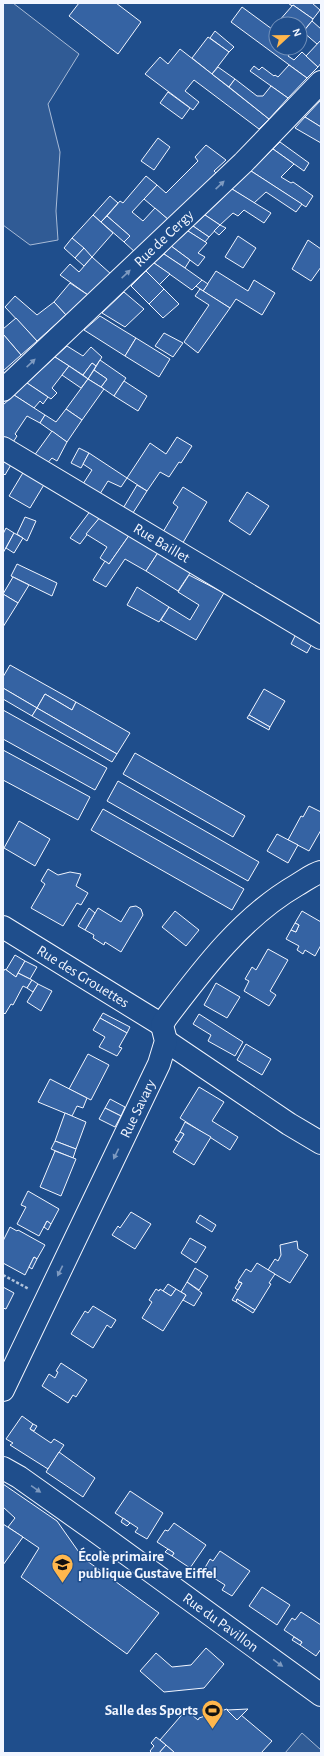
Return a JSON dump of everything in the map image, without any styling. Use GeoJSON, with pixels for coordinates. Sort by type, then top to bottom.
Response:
{"type":"FeatureCollection","features":[{"type":"Feature","properties":{"kind":"street","name":"Rue de Cergy"},"geometry":{"type":"LineString","coordinates":[[3,390],[243,163],[321,82]]}},
{"type":"Feature","properties":{"kind":"street","name":"Rue Baillet"},"geometry":{"type":"LineString","coordinates":[[3,448],[321,638]]}},
{"type":"Feature","properties":{"kind":"street","name":"Rue Savary"},"geometry":{"type":"LineString","coordinates":[[3,1390],[159,1064],[166,1018],[208,963],[244,926],[261,910],[289,890],[321,872]]}},
{"type":"Feature","properties":{"kind":"street","name":"Rue des Grouettes"},"geometry":{"type":"LineString","coordinates":[[3,927],[164,1033],[289,1124],[321,1143]]}},
{"type":"Feature","properties":{"kind":"street","name":"Rue du Pavillon"},"geometry":{"type":"LineString","coordinates":[[3,1468],[19,1477],[86,1524],[321,1695]]}},
{"type":"Feature","properties":{"kind":"path"},"geometry":{"type":"LineString","coordinates":[[3,1275],[30,1290]]}},
{"type":"Feature","properties":{"kind":"shaded area"},"geometry":{"type":"Polygon","coordinates":[[[3,3],[13,3],[79,54],[48,104],[60,152],[56,211],[58,240],[30,245],[3,225],[3,3]]]}},
{"type":"Feature","properties":{"kind":"shaded area"},"geometry":{"type":"Polygon","coordinates":[[[302,1733],[321,1750],[321,1753],[285,1753],[302,1733]]]}},
{"type":"Feature","properties":{"kind":"building"},"geometry":{"type":"Polygon","coordinates":[[[79,3],[116,3],[141,22],[118,54],[69,16],[79,3]]]}},
{"type":"Feature","properties":{"kind":"building"},"geometry":{"type":"Polygon","coordinates":[[[288,3],[312,3],[320,10],[313,19],[288,3]]]}},
{"type":"Feature","properties":{"kind":"building"},"geometry":{"type":"Polygon","coordinates":[[[293,5],[313,19],[308,26],[308,16],[283,16],[293,5]]]}},
{"type":"Feature","properties":{"kind":"building"},"geometry":{"type":"Polygon","coordinates":[[[242,7],[268,26],[268,49],[231,22],[242,7]]]}},
{"type":"Feature","properties":{"kind":"building"},"geometry":{"type":"Polygon","coordinates":[[[312,21],[321,29],[321,40],[317,44],[308,36],[308,26],[312,21]]]}},
{"type":"Feature","properties":{"kind":"building"},"geometry":{"type":"Polygon","coordinates":[[[215,31],[234,47],[229,52],[210,38],[215,31]]]}},
{"type":"Feature","properties":{"kind":"building"},"geometry":{"type":"Polygon","coordinates":[[[208,37],[229,52],[212,74],[192,58],[208,37]]]}},
{"type":"Feature","properties":{"kind":"building"},"geometry":{"type":"Polygon","coordinates":[[[321,40],[321,63],[318,67],[306,56],[308,56],[308,54],[321,40]]]}},
{"type":"Feature","properties":{"kind":"building"},"geometry":{"type":"Polygon","coordinates":[[[180,49],[269,119],[259,129],[194,80],[185,91],[199,102],[193,110],[145,74],[160,57],[168,64],[180,49]]]}},
{"type":"Feature","properties":{"kind":"building"},"geometry":{"type":"Polygon","coordinates":[[[277,56],[288,56],[294,60],[298,56],[306,56],[318,67],[307,78],[277,56]]]}},
{"type":"Feature","properties":{"kind":"building"},"geometry":{"type":"Polygon","coordinates":[[[289,65],[307,78],[288,98],[250,71],[254,66],[259,70],[262,67],[274,76],[275,75],[278,77],[289,65]]]}},
{"type":"Feature","properties":{"kind":"building"},"geometry":{"type":"Polygon","coordinates":[[[218,67],[235,79],[229,87],[212,74],[218,67]]]}},
{"type":"Feature","properties":{"kind":"building"},"geometry":{"type":"Polygon","coordinates":[[[235,79],[257,96],[263,96],[271,86],[288,98],[269,119],[229,87],[235,79]]]}},
{"type":"Feature","properties":{"kind":"building"},"geometry":{"type":"Polygon","coordinates":[[[168,92],[190,108],[182,119],[160,103],[168,92]]]}},
{"type":"Feature","properties":{"kind":"building"},"geometry":{"type":"Polygon","coordinates":[[[321,100],[321,127],[305,117],[321,100]]]}},
{"type":"Feature","properties":{"kind":"building"},"geometry":{"type":"Polygon","coordinates":[[[305,117],[321,127],[321,143],[295,128],[305,117]]]}},
{"type":"Feature","properties":{"kind":"building"},"geometry":{"type":"Polygon","coordinates":[[[158,138],[170,147],[154,170],[141,161],[158,138]]]}},
{"type":"Feature","properties":{"kind":"building"},"geometry":{"type":"Polygon","coordinates":[[[280,142],[309,163],[304,171],[273,149],[280,142]]]}},
{"type":"Feature","properties":{"kind":"building"},"geometry":{"type":"Polygon","coordinates":[[[206,145],[226,160],[214,171],[217,174],[170,221],[144,199],[157,185],[166,193],[198,161],[195,157],[206,145]]]}},
{"type":"Feature","properties":{"kind":"building"},"geometry":{"type":"Polygon","coordinates":[[[273,149],[294,164],[281,177],[291,183],[293,182],[313,196],[306,207],[251,171],[273,149]]]}},
{"type":"Feature","properties":{"kind":"building"},"geometry":{"type":"Polygon","coordinates":[[[251,171],[302,204],[296,212],[266,192],[254,203],[232,189],[251,171]]]}},
{"type":"Feature","properties":{"kind":"building"},"geometry":{"type":"Polygon","coordinates":[[[146,176],[157,185],[132,212],[143,221],[155,208],[170,221],[136,253],[124,242],[130,236],[107,216],[120,201],[123,203],[146,176]]]}},
{"type":"Feature","properties":{"kind":"building"},"geometry":{"type":"Polygon","coordinates":[[[232,189],[271,213],[264,223],[244,210],[238,216],[233,213],[220,225],[205,215],[232,189]]]}},
{"type":"Feature","properties":{"kind":"building"},"geometry":{"type":"Polygon","coordinates":[[[110,196],[118,203],[101,222],[93,215],[110,196]]]}},
{"type":"Feature","properties":{"kind":"building"},"geometry":{"type":"Polygon","coordinates":[[[93,215],[113,233],[92,257],[72,238],[93,215]]]}},
{"type":"Feature","properties":{"kind":"building"},"geometry":{"type":"Polygon","coordinates":[[[205,215],[220,225],[209,237],[193,226],[205,215]]]}},
{"type":"Feature","properties":{"kind":"building"},"geometry":{"type":"Polygon","coordinates":[[[107,216],[130,236],[124,242],[101,222],[107,216]]]}},
{"type":"Feature","properties":{"kind":"building"},"geometry":{"type":"Polygon","coordinates":[[[220,225],[226,228],[219,235],[214,231],[220,225]]]}},
{"type":"Feature","properties":{"kind":"building"},"geometry":{"type":"Polygon","coordinates":[[[193,226],[209,237],[205,242],[188,231],[193,226]]]}},
{"type":"Feature","properties":{"kind":"building"},"geometry":{"type":"Polygon","coordinates":[[[188,231],[207,243],[198,253],[205,257],[198,266],[171,246],[188,231]]]}},
{"type":"Feature","properties":{"kind":"building"},"geometry":{"type":"Polygon","coordinates":[[[238,236],[256,248],[243,268],[225,257],[238,236]]]}},
{"type":"Feature","properties":{"kind":"building"},"geometry":{"type":"Polygon","coordinates":[[[72,238],[84,248],[75,258],[64,248],[72,238]]]}},
{"type":"Feature","properties":{"kind":"building"},"geometry":{"type":"Polygon","coordinates":[[[308,240],[321,249],[321,267],[311,281],[292,269],[308,240]]]}},
{"type":"Feature","properties":{"kind":"building"},"geometry":{"type":"Polygon","coordinates":[[[171,246],[190,260],[185,268],[164,254],[171,246]]]}},
{"type":"Feature","properties":{"kind":"building"},"geometry":{"type":"Polygon","coordinates":[[[84,248],[92,257],[84,266],[75,258],[84,248]]]}},
{"type":"Feature","properties":{"kind":"building"},"geometry":{"type":"Polygon","coordinates":[[[164,254],[202,280],[192,290],[154,263],[164,254]]]}},
{"type":"Feature","properties":{"kind":"building"},"geometry":{"type":"Polygon","coordinates":[[[92,257],[111,274],[88,295],[60,275],[70,264],[79,272],[92,257]]]}},
{"type":"Feature","properties":{"kind":"building"},"geometry":{"type":"Polygon","coordinates":[[[154,263],[170,274],[159,285],[146,271],[154,263]]]}},
{"type":"Feature","properties":{"kind":"building"},"geometry":{"type":"Polygon","coordinates":[[[146,271],[164,289],[149,304],[131,286],[146,271]]]}},
{"type":"Feature","properties":{"kind":"building"},"geometry":{"type":"Polygon","coordinates":[[[216,271],[248,291],[254,280],[275,293],[262,315],[236,299],[230,308],[203,291],[216,271]]]}},
{"type":"Feature","properties":{"kind":"building"},"geometry":{"type":"Polygon","coordinates":[[[202,280],[208,284],[203,291],[196,286],[202,280]]]}},
{"type":"Feature","properties":{"kind":"building"},"geometry":{"type":"Polygon","coordinates":[[[70,283],[88,295],[66,315],[54,302],[70,283]]]}},
{"type":"Feature","properties":{"kind":"building"},"geometry":{"type":"Polygon","coordinates":[[[164,289],[179,304],[163,318],[149,304],[164,289]]]}},
{"type":"Feature","properties":{"kind":"building"},"geometry":{"type":"Polygon","coordinates":[[[200,289],[230,308],[198,353],[184,342],[209,305],[195,296],[200,289]]]}},
{"type":"Feature","properties":{"kind":"building"},"geometry":{"type":"Polygon","coordinates":[[[124,292],[144,309],[125,327],[102,313],[124,292]]]}},
{"type":"Feature","properties":{"kind":"building"},"geometry":{"type":"Polygon","coordinates":[[[15,296],[37,315],[54,302],[66,315],[37,341],[5,307],[15,296]]]}},
{"type":"Feature","properties":{"kind":"building"},"geometry":{"type":"Polygon","coordinates":[[[100,316],[136,338],[125,356],[84,330],[100,316]]]}},
{"type":"Feature","properties":{"kind":"building"},"geometry":{"type":"Polygon","coordinates":[[[16,318],[37,341],[21,355],[3,334],[3,329],[16,318]]]}},
{"type":"Feature","properties":{"kind":"building"},"geometry":{"type":"Polygon","coordinates":[[[164,333],[183,343],[173,357],[155,346],[164,333]]]}},
{"type":"Feature","properties":{"kind":"building"},"geometry":{"type":"Polygon","coordinates":[[[3,334],[21,355],[3,371],[3,334]]]}},
{"type":"Feature","properties":{"kind":"building"},"geometry":{"type":"Polygon","coordinates":[[[136,338],[170,359],[159,377],[125,356],[136,338]]]}},
{"type":"Feature","properties":{"kind":"building"},"geometry":{"type":"Polygon","coordinates":[[[67,346],[83,356],[91,347],[102,357],[96,366],[92,363],[83,375],[55,357],[67,346]]]}},
{"type":"Feature","properties":{"kind":"building"},"geometry":{"type":"Polygon","coordinates":[[[55,357],[69,366],[52,388],[57,393],[51,399],[27,383],[55,357]]]}},
{"type":"Feature","properties":{"kind":"building"},"geometry":{"type":"Polygon","coordinates":[[[100,360],[126,378],[114,396],[101,387],[107,379],[94,370],[100,360]]]}},
{"type":"Feature","properties":{"kind":"building"},"geometry":{"type":"Polygon","coordinates":[[[92,363],[96,366],[88,379],[83,375],[92,363]]]}},
{"type":"Feature","properties":{"kind":"building"},"geometry":{"type":"Polygon","coordinates":[[[69,366],[88,379],[81,388],[62,375],[69,366]]]}},
{"type":"Feature","properties":{"kind":"building"},"geometry":{"type":"Polygon","coordinates":[[[94,370],[107,379],[101,387],[88,379],[94,370]]]}},
{"type":"Feature","properties":{"kind":"building"},"geometry":{"type":"Polygon","coordinates":[[[88,379],[104,389],[82,420],[66,409],[88,379]]]}},
{"type":"Feature","properties":{"kind":"building"},"geometry":{"type":"Polygon","coordinates":[[[124,381],[147,396],[138,411],[114,396],[124,381]]]}},
{"type":"Feature","properties":{"kind":"building"},"geometry":{"type":"Polygon","coordinates":[[[27,383],[48,397],[43,404],[40,401],[34,408],[14,395],[27,383]]]}},
{"type":"Feature","properties":{"kind":"building"},"geometry":{"type":"Polygon","coordinates":[[[14,395],[45,415],[40,423],[27,416],[15,434],[17,436],[10,447],[3,442],[3,405],[14,395]]]}},
{"type":"Feature","properties":{"kind":"building"},"geometry":{"type":"Polygon","coordinates":[[[66,409],[82,420],[67,442],[40,423],[45,415],[56,422],[66,409]]]}},
{"type":"Feature","properties":{"kind":"building"},"geometry":{"type":"Polygon","coordinates":[[[52,431],[67,442],[57,461],[52,458],[43,468],[31,460],[52,431]]]}},
{"type":"Feature","properties":{"kind":"building"},"geometry":{"type":"Polygon","coordinates":[[[177,437],[192,446],[181,463],[179,462],[169,477],[160,472],[147,491],[127,478],[150,443],[166,454],[177,437]]]}},
{"type":"Feature","properties":{"kind":"building"},"geometry":{"type":"Polygon","coordinates":[[[79,448],[89,453],[81,468],[71,463],[79,448]]]}},
{"type":"Feature","properties":{"kind":"building"},"geometry":{"type":"Polygon","coordinates":[[[89,453],[127,478],[121,487],[108,481],[98,497],[81,487],[92,470],[83,464],[89,453]]]}},
{"type":"Feature","properties":{"kind":"building"},"geometry":{"type":"Polygon","coordinates":[[[3,458],[12,463],[5,475],[3,473],[3,458]]]}},
{"type":"Feature","properties":{"kind":"building"},"geometry":{"type":"Polygon","coordinates":[[[24,471],[45,483],[30,508],[9,496],[24,471]]]}},
{"type":"Feature","properties":{"kind":"building"},"geometry":{"type":"Polygon","coordinates":[[[137,485],[147,491],[131,516],[122,510],[137,485]]]}},
{"type":"Feature","properties":{"kind":"building"},"geometry":{"type":"Polygon","coordinates":[[[183,487],[207,502],[181,546],[160,537],[178,507],[173,503],[183,487]]]}},
{"type":"Feature","properties":{"kind":"building"},"geometry":{"type":"Polygon","coordinates":[[[247,492],[269,506],[250,535],[229,521],[247,492]]]}},
{"type":"Feature","properties":{"kind":"building"},"geometry":{"type":"Polygon","coordinates":[[[91,510],[101,516],[80,544],[70,538],[91,510]]]}},
{"type":"Feature","properties":{"kind":"building"},"geometry":{"type":"Polygon","coordinates":[[[101,516],[130,534],[109,564],[100,558],[107,547],[86,534],[101,516]]]}},
{"type":"Feature","properties":{"kind":"building"},"geometry":{"type":"Polygon","coordinates":[[[25,517],[36,521],[27,541],[17,534],[25,517]]]}},
{"type":"Feature","properties":{"kind":"building"},"geometry":{"type":"Polygon","coordinates":[[[6,528],[14,533],[3,553],[3,534],[6,528]]]}},
{"type":"Feature","properties":{"kind":"building"},"geometry":{"type":"Polygon","coordinates":[[[14,533],[23,538],[14,553],[6,548],[14,533]]]}},
{"type":"Feature","properties":{"kind":"building"},"geometry":{"type":"Polygon","coordinates":[[[130,534],[159,551],[146,571],[125,559],[106,587],[93,580],[105,561],[109,564],[130,534]]]}},
{"type":"Feature","properties":{"kind":"building"},"geometry":{"type":"Polygon","coordinates":[[[159,551],[192,570],[178,591],[146,571],[159,551]]]}},
{"type":"Feature","properties":{"kind":"building"},"geometry":{"type":"Polygon","coordinates":[[[17,564],[57,583],[52,596],[11,576],[17,564]]]}},
{"type":"Feature","properties":{"kind":"building"},"geometry":{"type":"Polygon","coordinates":[[[189,575],[224,593],[196,640],[161,620],[169,607],[190,620],[199,605],[178,592],[189,575]]]}},
{"type":"Feature","properties":{"kind":"building"},"geometry":{"type":"Polygon","coordinates":[[[13,577],[29,585],[18,603],[3,594],[13,577]]]}},
{"type":"Feature","properties":{"kind":"building"},"geometry":{"type":"Polygon","coordinates":[[[137,587],[169,607],[159,622],[127,605],[137,587]]]}},
{"type":"Feature","properties":{"kind":"building"},"geometry":{"type":"Polygon","coordinates":[[[3,594],[18,603],[3,627],[3,594]]]}},
{"type":"Feature","properties":{"kind":"building"},"geometry":{"type":"Polygon","coordinates":[[[296,634],[313,642],[307,653],[291,644],[296,634]]]}},
{"type":"Feature","properties":{"kind":"building"},"geometry":{"type":"Polygon","coordinates":[[[10,665],[76,702],[72,710],[45,694],[37,708],[3,688],[3,677],[10,665]]]}},
{"type":"Feature","properties":{"kind":"building"},"geometry":{"type":"Polygon","coordinates":[[[3,688],[37,708],[32,716],[3,699],[3,688]]]}},
{"type":"Feature","properties":{"kind":"building"},"geometry":{"type":"Polygon","coordinates":[[[264,689],[285,701],[270,727],[249,715],[264,689]]]}},
{"type":"Feature","properties":{"kind":"building"},"geometry":{"type":"Polygon","coordinates":[[[45,694],[72,710],[76,702],[130,733],[117,754],[37,708],[45,694]]]}},
{"type":"Feature","properties":{"kind":"building"},"geometry":{"type":"Polygon","coordinates":[[[37,708],[117,754],[112,762],[32,716],[37,708]]]}},
{"type":"Feature","properties":{"kind":"building"},"geometry":{"type":"Polygon","coordinates":[[[3,710],[107,768],[95,790],[3,739],[3,710]]]}},
{"type":"Feature","properties":{"kind":"building"},"geometry":{"type":"Polygon","coordinates":[[[249,715],[270,727],[269,730],[247,718],[249,715]]]}},
{"type":"Feature","properties":{"kind":"building"},"geometry":{"type":"Polygon","coordinates":[[[3,750],[90,797],[78,820],[3,780],[3,750]]]}},
{"type":"Feature","properties":{"kind":"building"},"geometry":{"type":"Polygon","coordinates":[[[135,753],[245,816],[233,837],[123,774],[135,753]]]}},
{"type":"Feature","properties":{"kind":"building"},"geometry":{"type":"Polygon","coordinates":[[[118,781],[259,862],[248,881],[107,801],[118,781]]]}},
{"type":"Feature","properties":{"kind":"building"},"geometry":{"type":"Polygon","coordinates":[[[309,806],[321,812],[321,830],[309,851],[288,840],[301,816],[303,817],[309,806]]]}},
{"type":"Feature","properties":{"kind":"building"},"geometry":{"type":"Polygon","coordinates":[[[103,809],[244,889],[232,910],[91,830],[103,809]]]}},
{"type":"Feature","properties":{"kind":"building"},"geometry":{"type":"Polygon","coordinates":[[[19,821],[50,839],[35,866],[4,848],[19,821]]]}},
{"type":"Feature","properties":{"kind":"building"},"geometry":{"type":"Polygon","coordinates":[[[277,834],[298,845],[288,863],[267,851],[277,834]]]}},
{"type":"Feature","properties":{"kind":"building"},"geometry":{"type":"Polygon","coordinates":[[[48,869],[58,875],[70,872],[81,874],[76,886],[88,893],[81,905],[77,903],[63,926],[31,908],[45,884],[41,881],[48,869]]]}},
{"type":"Feature","properties":{"kind":"building"},"geometry":{"type":"Polygon","coordinates":[[[136,906],[141,909],[143,915],[121,952],[105,942],[104,945],[93,938],[94,935],[85,930],[98,908],[121,922],[130,907],[136,906]]]}},
{"type":"Feature","properties":{"kind":"building"},"geometry":{"type":"Polygon","coordinates":[[[89,908],[95,913],[85,930],[78,926],[89,908]]]}},
{"type":"Feature","properties":{"kind":"building"},"geometry":{"type":"Polygon","coordinates":[[[175,911],[199,930],[186,946],[162,927],[175,911]]]}},
{"type":"Feature","properties":{"kind":"building"},"geometry":{"type":"Polygon","coordinates":[[[302,911],[321,922],[321,945],[315,956],[305,950],[303,954],[297,950],[299,946],[286,939],[291,930],[296,932],[299,925],[295,923],[302,911]]]}},
{"type":"Feature","properties":{"kind":"building"},"geometry":{"type":"Polygon","coordinates":[[[295,923],[299,925],[296,932],[291,930],[295,923]]]}},
{"type":"Feature","properties":{"kind":"building"},"geometry":{"type":"Polygon","coordinates":[[[268,949],[288,960],[270,991],[276,995],[269,1006],[244,991],[249,981],[245,979],[252,967],[256,970],[268,949]]]}},
{"type":"Feature","properties":{"kind":"building"},"geometry":{"type":"Polygon","coordinates":[[[15,955],[25,961],[16,977],[6,970],[15,955]]]}},
{"type":"Feature","properties":{"kind":"building"},"geometry":{"type":"Polygon","coordinates":[[[25,961],[37,967],[30,979],[18,973],[25,961]]]}},
{"type":"Feature","properties":{"kind":"building"},"geometry":{"type":"Polygon","coordinates":[[[5,969],[16,977],[18,973],[32,980],[27,988],[23,986],[13,1005],[11,1004],[5,1014],[3,1012],[3,972],[5,969]]]}},
{"type":"Feature","properties":{"kind":"building"},"geometry":{"type":"Polygon","coordinates":[[[32,980],[38,984],[33,992],[27,988],[32,980]]]}},
{"type":"Feature","properties":{"kind":"building"},"geometry":{"type":"Polygon","coordinates":[[[216,983],[240,997],[227,1018],[204,1005],[216,983]]]}},
{"type":"Feature","properties":{"kind":"building"},"geometry":{"type":"Polygon","coordinates":[[[38,984],[52,991],[41,1011],[27,1002],[38,984]]]}},
{"type":"Feature","properties":{"kind":"building"},"geometry":{"type":"Polygon","coordinates":[[[103,1013],[130,1027],[127,1033],[100,1018],[103,1013]]]}},
{"type":"Feature","properties":{"kind":"building"},"geometry":{"type":"Polygon","coordinates":[[[199,1014],[243,1042],[235,1056],[208,1041],[211,1035],[193,1024],[199,1014]]]}},
{"type":"Feature","properties":{"kind":"building"},"geometry":{"type":"Polygon","coordinates":[[[100,1018],[127,1033],[119,1047],[122,1048],[117,1056],[99,1047],[105,1037],[93,1030],[100,1018]]]}},
{"type":"Feature","properties":{"kind":"building"},"geometry":{"type":"Polygon","coordinates":[[[246,1044],[271,1059],[262,1075],[237,1060],[246,1044]]]}},
{"type":"Feature","properties":{"kind":"building"},"geometry":{"type":"Polygon","coordinates":[[[88,1054],[109,1065],[91,1100],[69,1089],[88,1054]]]}},
{"type":"Feature","properties":{"kind":"building"},"geometry":{"type":"Polygon","coordinates":[[[50,1079],[87,1098],[83,1108],[77,1106],[72,1116],[38,1102],[50,1079]]]}},
{"type":"Feature","properties":{"kind":"building"},"geometry":{"type":"Polygon","coordinates":[[[199,1087],[224,1102],[212,1121],[238,1137],[230,1150],[180,1118],[199,1087]]]}},
{"type":"Feature","properties":{"kind":"building"},"geometry":{"type":"Polygon","coordinates":[[[110,1099],[125,1107],[121,1116],[105,1108],[110,1099]]]}},
{"type":"Feature","properties":{"kind":"building"},"geometry":{"type":"Polygon","coordinates":[[[105,1108],[121,1116],[115,1127],[99,1119],[105,1108]]]}},
{"type":"Feature","properties":{"kind":"building"},"geometry":{"type":"Polygon","coordinates":[[[65,1113],[86,1122],[76,1149],[55,1141],[65,1113]]]}},
{"type":"Feature","properties":{"kind":"building"},"geometry":{"type":"Polygon","coordinates":[[[185,1122],[211,1137],[194,1165],[173,1152],[184,1134],[180,1132],[185,1122]]]}},
{"type":"Feature","properties":{"kind":"building"},"geometry":{"type":"Polygon","coordinates":[[[180,1132],[184,1134],[179,1142],[175,1140],[180,1132]]]}},
{"type":"Feature","properties":{"kind":"building"},"geometry":{"type":"Polygon","coordinates":[[[55,1141],[76,1149],[73,1158],[51,1149],[55,1141]]]}},
{"type":"Feature","properties":{"kind":"building"},"geometry":{"type":"Polygon","coordinates":[[[55,1151],[76,1159],[61,1196],[40,1187],[55,1151]]]}},
{"type":"Feature","properties":{"kind":"building"},"geometry":{"type":"Polygon","coordinates":[[[28,1191],[59,1209],[51,1224],[47,1221],[39,1236],[17,1224],[26,1207],[21,1205],[28,1191]]]}},
{"type":"Feature","properties":{"kind":"building"},"geometry":{"type":"Polygon","coordinates":[[[131,1212],[151,1224],[135,1249],[112,1235],[118,1226],[120,1228],[131,1212]]]}},
{"type":"Feature","properties":{"kind":"building"},"geometry":{"type":"Polygon","coordinates":[[[200,1215],[216,1225],[212,1232],[196,1222],[200,1215]]]}},
{"type":"Feature","properties":{"kind":"building"},"geometry":{"type":"Polygon","coordinates":[[[47,1221],[51,1224],[48,1230],[44,1227],[47,1221]]]}},
{"type":"Feature","properties":{"kind":"building"},"geometry":{"type":"Polygon","coordinates":[[[10,1227],[45,1245],[37,1259],[34,1257],[25,1275],[3,1263],[3,1241],[10,1227]]]}},
{"type":"Feature","properties":{"kind":"building"},"geometry":{"type":"Polygon","coordinates":[[[190,1238],[206,1247],[196,1263],[181,1253],[190,1238]]]}},
{"type":"Feature","properties":{"kind":"building"},"geometry":{"type":"Polygon","coordinates":[[[297,1241],[298,1249],[308,1255],[290,1283],[268,1270],[275,1259],[278,1261],[281,1255],[280,1245],[297,1241]]]}},
{"type":"Feature","properties":{"kind":"building"},"geometry":{"type":"Polygon","coordinates":[[[34,1257],[37,1259],[32,1269],[29,1267],[34,1257]]]}},
{"type":"Feature","properties":{"kind":"building"},"geometry":{"type":"Polygon","coordinates":[[[257,1263],[275,1274],[269,1283],[271,1284],[255,1310],[237,1299],[236,1302],[232,1300],[242,1283],[238,1281],[246,1269],[251,1272],[257,1263]]]}},
{"type":"Feature","properties":{"kind":"building"},"geometry":{"type":"Polygon","coordinates":[[[195,1268],[208,1276],[199,1290],[187,1282],[195,1268]]]}},
{"type":"Feature","properties":{"kind":"building"},"geometry":{"type":"Polygon","coordinates":[[[187,1282],[202,1293],[194,1306],[183,1300],[186,1295],[181,1292],[187,1282]]]}},
{"type":"Feature","properties":{"kind":"building"},"geometry":{"type":"Polygon","coordinates":[[[239,1282],[242,1283],[238,1290],[235,1288],[239,1282]]]}},
{"type":"Feature","properties":{"kind":"building"},"geometry":{"type":"Polygon","coordinates":[[[168,1284],[176,1289],[171,1296],[163,1291],[168,1284]]]}},
{"type":"Feature","properties":{"kind":"building"},"geometry":{"type":"Polygon","coordinates":[[[3,1287],[14,1293],[6,1309],[3,1308],[3,1287]]]}},
{"type":"Feature","properties":{"kind":"building"},"geometry":{"type":"Polygon","coordinates":[[[156,1289],[159,1291],[160,1289],[171,1296],[176,1289],[186,1295],[163,1331],[142,1318],[152,1302],[149,1300],[156,1289]]]}},
{"type":"Feature","properties":{"kind":"building"},"geometry":{"type":"Polygon","coordinates":[[[237,1299],[255,1310],[253,1313],[236,1302],[237,1299]]]}},
{"type":"Feature","properties":{"kind":"building"},"geometry":{"type":"Polygon","coordinates":[[[93,1306],[116,1320],[111,1328],[107,1325],[93,1348],[71,1334],[85,1311],[88,1313],[93,1306]]]}},
{"type":"Feature","properties":{"kind":"building"},"geometry":{"type":"Polygon","coordinates":[[[61,1363],[87,1380],[76,1397],[73,1395],[68,1403],[42,1386],[49,1374],[55,1378],[58,1372],[56,1371],[61,1363]]]}},
{"type":"Feature","properties":{"kind":"building"},"geometry":{"type":"Polygon","coordinates":[[[22,1416],[33,1424],[30,1429],[51,1443],[54,1439],[64,1445],[48,1469],[10,1445],[13,1443],[6,1439],[22,1416]]]}},
{"type":"Feature","properties":{"kind":"building"},"geometry":{"type":"Polygon","coordinates":[[[33,1424],[37,1426],[34,1431],[30,1429],[33,1424]]]}},
{"type":"Feature","properties":{"kind":"building"},"geometry":{"type":"Polygon","coordinates":[[[59,1452],[95,1478],[83,1497],[46,1472],[59,1452]]]}},
{"type":"Feature","properties":{"kind":"building"},"geometry":{"type":"Polygon","coordinates":[[[3,1484],[57,1521],[83,1558],[159,1613],[127,1654],[21,1577],[39,1548],[8,1527],[15,1518],[3,1507],[3,1484]]]}},
{"type":"Feature","properties":{"kind":"building"},"geometry":{"type":"Polygon","coordinates":[[[130,1491],[163,1513],[147,1539],[135,1532],[138,1528],[115,1513],[130,1491]]]}},
{"type":"Feature","properties":{"kind":"building"},"geometry":{"type":"Polygon","coordinates":[[[123,1518],[130,1523],[127,1526],[121,1522],[123,1518]]]}},
{"type":"Feature","properties":{"kind":"building"},"geometry":{"type":"Polygon","coordinates":[[[174,1523],[206,1545],[190,1568],[172,1556],[174,1553],[157,1542],[165,1530],[168,1531],[174,1523]]]}},
{"type":"Feature","properties":{"kind":"building"},"geometry":{"type":"Polygon","coordinates":[[[3,1524],[23,1537],[3,1565],[3,1524]]]}},
{"type":"Feature","properties":{"kind":"building"},"geometry":{"type":"Polygon","coordinates":[[[168,1549],[174,1553],[172,1556],[165,1552],[168,1549]]]}},
{"type":"Feature","properties":{"kind":"building"},"geometry":{"type":"Polygon","coordinates":[[[220,1551],[250,1571],[232,1596],[222,1590],[225,1585],[203,1571],[210,1559],[213,1561],[220,1551]]]}},
{"type":"Feature","properties":{"kind":"building"},"geometry":{"type":"Polygon","coordinates":[[[262,1587],[290,1605],[277,1625],[249,1606],[262,1587]]]}},
{"type":"Feature","properties":{"kind":"building"},"geometry":{"type":"Polygon","coordinates":[[[301,1612],[321,1625],[321,1649],[316,1656],[300,1645],[302,1642],[284,1630],[292,1618],[295,1620],[301,1612]]]}},
{"type":"Feature","properties":{"kind":"building"},"geometry":{"type":"Polygon","coordinates":[[[294,1637],[302,1642],[300,1645],[292,1640],[294,1637]]]}},
{"type":"Feature","properties":{"kind":"building"},"geometry":{"type":"Polygon","coordinates":[[[206,1648],[224,1664],[204,1688],[164,1692],[140,1671],[156,1653],[172,1667],[191,1665],[206,1648]]]}},
{"type":"Feature","properties":{"kind":"building","name":"Salle des Sports"},"geometry":{"type":"Polygon","coordinates":[[[227,1709],[237,1720],[241,1715],[272,1741],[261,1753],[175,1753],[160,1740],[186,1710],[198,1720],[199,1718],[227,1709]]]}},
{"type":"Feature","properties":{"kind":"building"},"geometry":{"type":"Polygon","coordinates":[[[248,1709],[237,1720],[227,1710],[248,1709]]]}},
{"type":"Feature","properties":{"kind":"building"},"geometry":{"type":"Polygon","coordinates":[[[156,1737],[166,1745],[159,1753],[152,1753],[150,1751],[154,1746],[151,1743],[156,1737]]]}},
{"type":"Feature","properties":{"kind":"building"},"geometry":{"type":"Polygon","coordinates":[[[166,1745],[175,1753],[159,1753],[166,1745]]]}},
{"type":"Feature","properties":{"kind":"place","name":"École primaire publique Gustave Eiffel"},"geometry":{"type":"Point","coordinates":[62,1584]}},
{"type":"Feature","properties":{"kind":"place","name":"Salle des Sports"},"geometry":{"type":"Point","coordinates":[213,1730]}}]}
